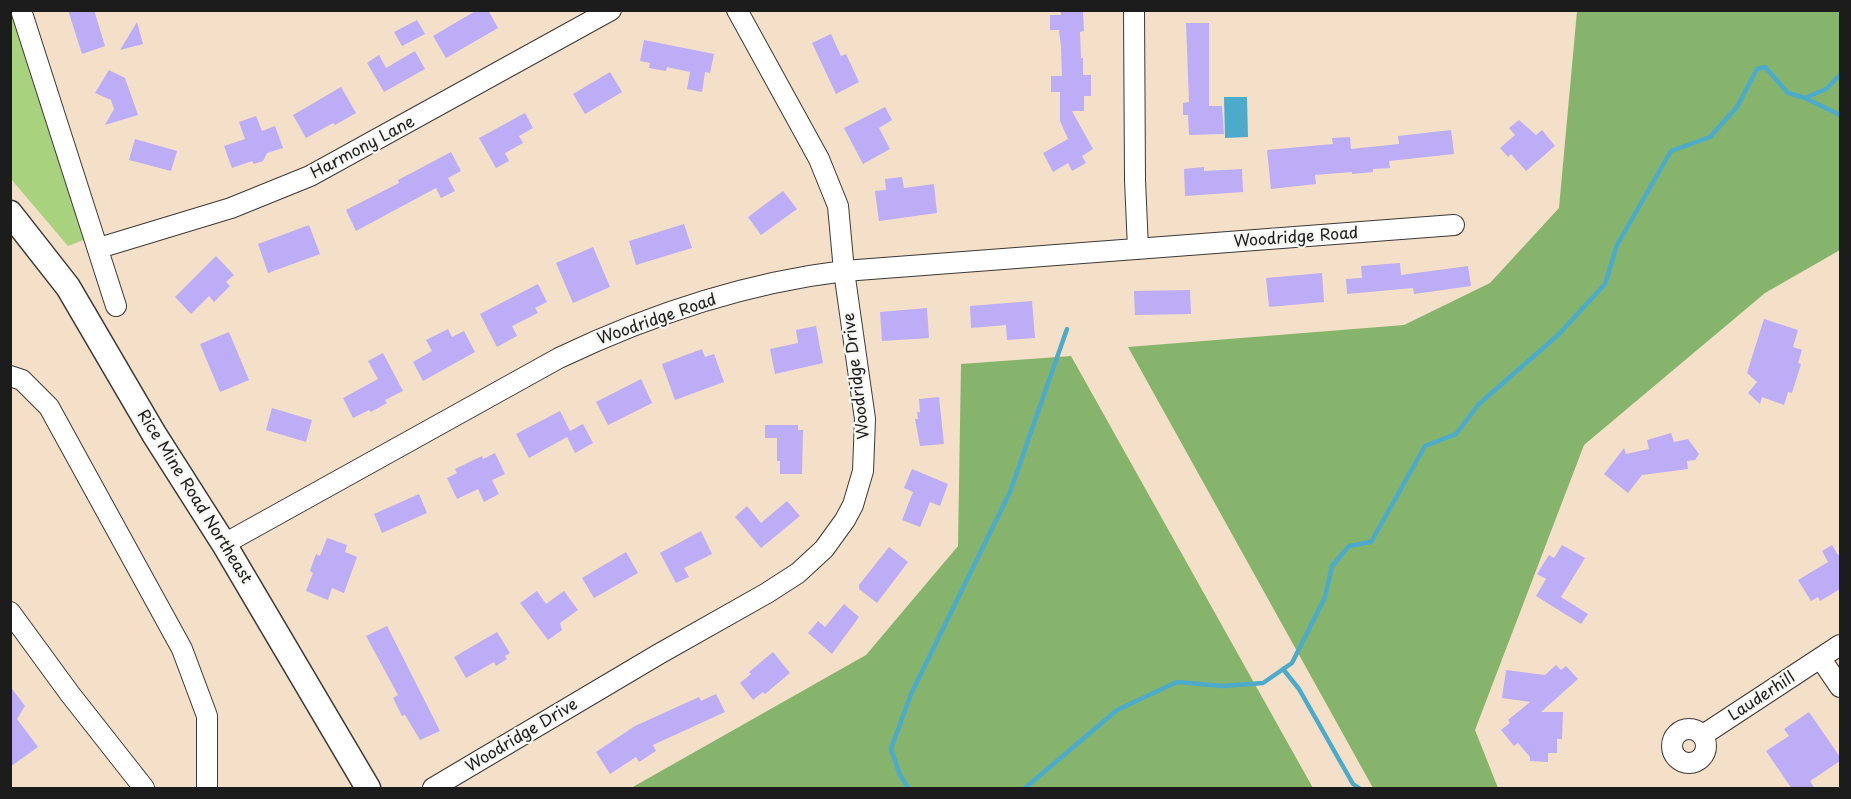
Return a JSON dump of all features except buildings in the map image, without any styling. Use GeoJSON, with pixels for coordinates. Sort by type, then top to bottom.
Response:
{"type":"FeatureCollection","features":[{"type":"Feature","properties":{"kind":"main road","name":"Rice Mine Road Northeast"},"geometry":{"type":"LineString","coordinates":[[10,213],[68,287],[154,434],[224,544],[368,789]]}},
{"type":"Feature","properties":{"kind":"street"},"geometry":{"type":"LineString","coordinates":[[21,10],[116,306]]}},
{"type":"Feature","properties":{"kind":"street","name":"Harmony Lane"},"geometry":{"type":"LineString","coordinates":[[99,248],[231,208],[310,177],[611,10]]}},
{"type":"Feature","properties":{"kind":"street","name":"Woodridge Drive"},"geometry":{"type":"LineString","coordinates":[[433,789],[798,573],[824,549],[853,505],[859,488],[865,453],[865,419],[844,271],[838,206],[819,159],[737,10]]}},
{"type":"Feature","properties":{"kind":"street"},"geometry":{"type":"LineString","coordinates":[[1134,10],[1135,180],[1138,249]]}},
{"type":"Feature","properties":{"kind":"street","name":"Woodridge Road"},"geometry":{"type":"LineString","coordinates":[[224,544],[559,358],[607,335],[702,302],[802,277],[844,271],[1454,225]]}},
{"type":"Feature","properties":{"kind":"street"},"geometry":{"type":"LineString","coordinates":[[10,376],[22,380],[49,407],[182,649],[207,716],[207,789]]}},
{"type":"Feature","properties":{"kind":"street"},"geometry":{"type":"LineString","coordinates":[[10,612],[144,789]]}},
{"type":"Feature","properties":{"kind":"street","name":"Lauderhill"},"geometry":{"type":"LineString","coordinates":[[1703,735],[1840,645]]}},
{"type":"Feature","properties":{"kind":"street"},"geometry":{"type":"LineString","coordinates":[[1821,659],[1840,687]]}},
{"type":"Feature","properties":{"kind":"green space"},"geometry":{"type":"Polygon","coordinates":[[[10,11],[12,11],[86,239],[68,246],[11,179],[10,11]]]}},
{"type":"Feature","properties":{"kind":"green space"},"geometry":{"type":"Polygon","coordinates":[[[1577,11],[1840,11],[1840,250],[1765,293],[1584,445],[1475,730],[1498,788],[1373,788],[1128,347],[1404,325],[1490,283],[1559,208],[1577,11]]]}},
{"type":"Feature","properties":{"kind":"green space"},"geometry":{"type":"Polygon","coordinates":[[[1071,356],[1313,788],[631,788],[866,655],[958,546],[961,364],[1071,356]]]}},
{"type":"Feature","properties":{"kind":"water"},"geometry":{"type":"Polygon","coordinates":[[[1224,97],[1247,97],[1248,137],[1225,138],[1224,97]]]}},
{"type":"Feature","properties":{"kind":"waterway"},"geometry":{"type":"LineString","coordinates":[[1025,788],[1117,710],[1177,682],[1222,686],[1263,683],[1292,663],[1325,597],[1332,566],[1349,546],[1371,542],[1425,446],[1456,434],[1479,404],[1558,335],[1605,284],[1617,245],[1671,151],[1710,137],[1737,107],[1757,69],[1765,67],[1788,93],[1805,98],[1826,89],[1840,75]]}},
{"type":"Feature","properties":{"kind":"waterway"},"geometry":{"type":"LineString","coordinates":[[1805,98],[1840,115]]}},
{"type":"Feature","properties":{"kind":"waterway"},"geometry":{"type":"LineString","coordinates":[[908,788],[900,775],[891,749],[911,694],[1010,492],[1067,329]]}},
{"type":"Feature","properties":{"kind":"waterway"},"geometry":{"type":"LineString","coordinates":[[1283,669],[1299,689],[1353,784],[1359,788]]}}]}
